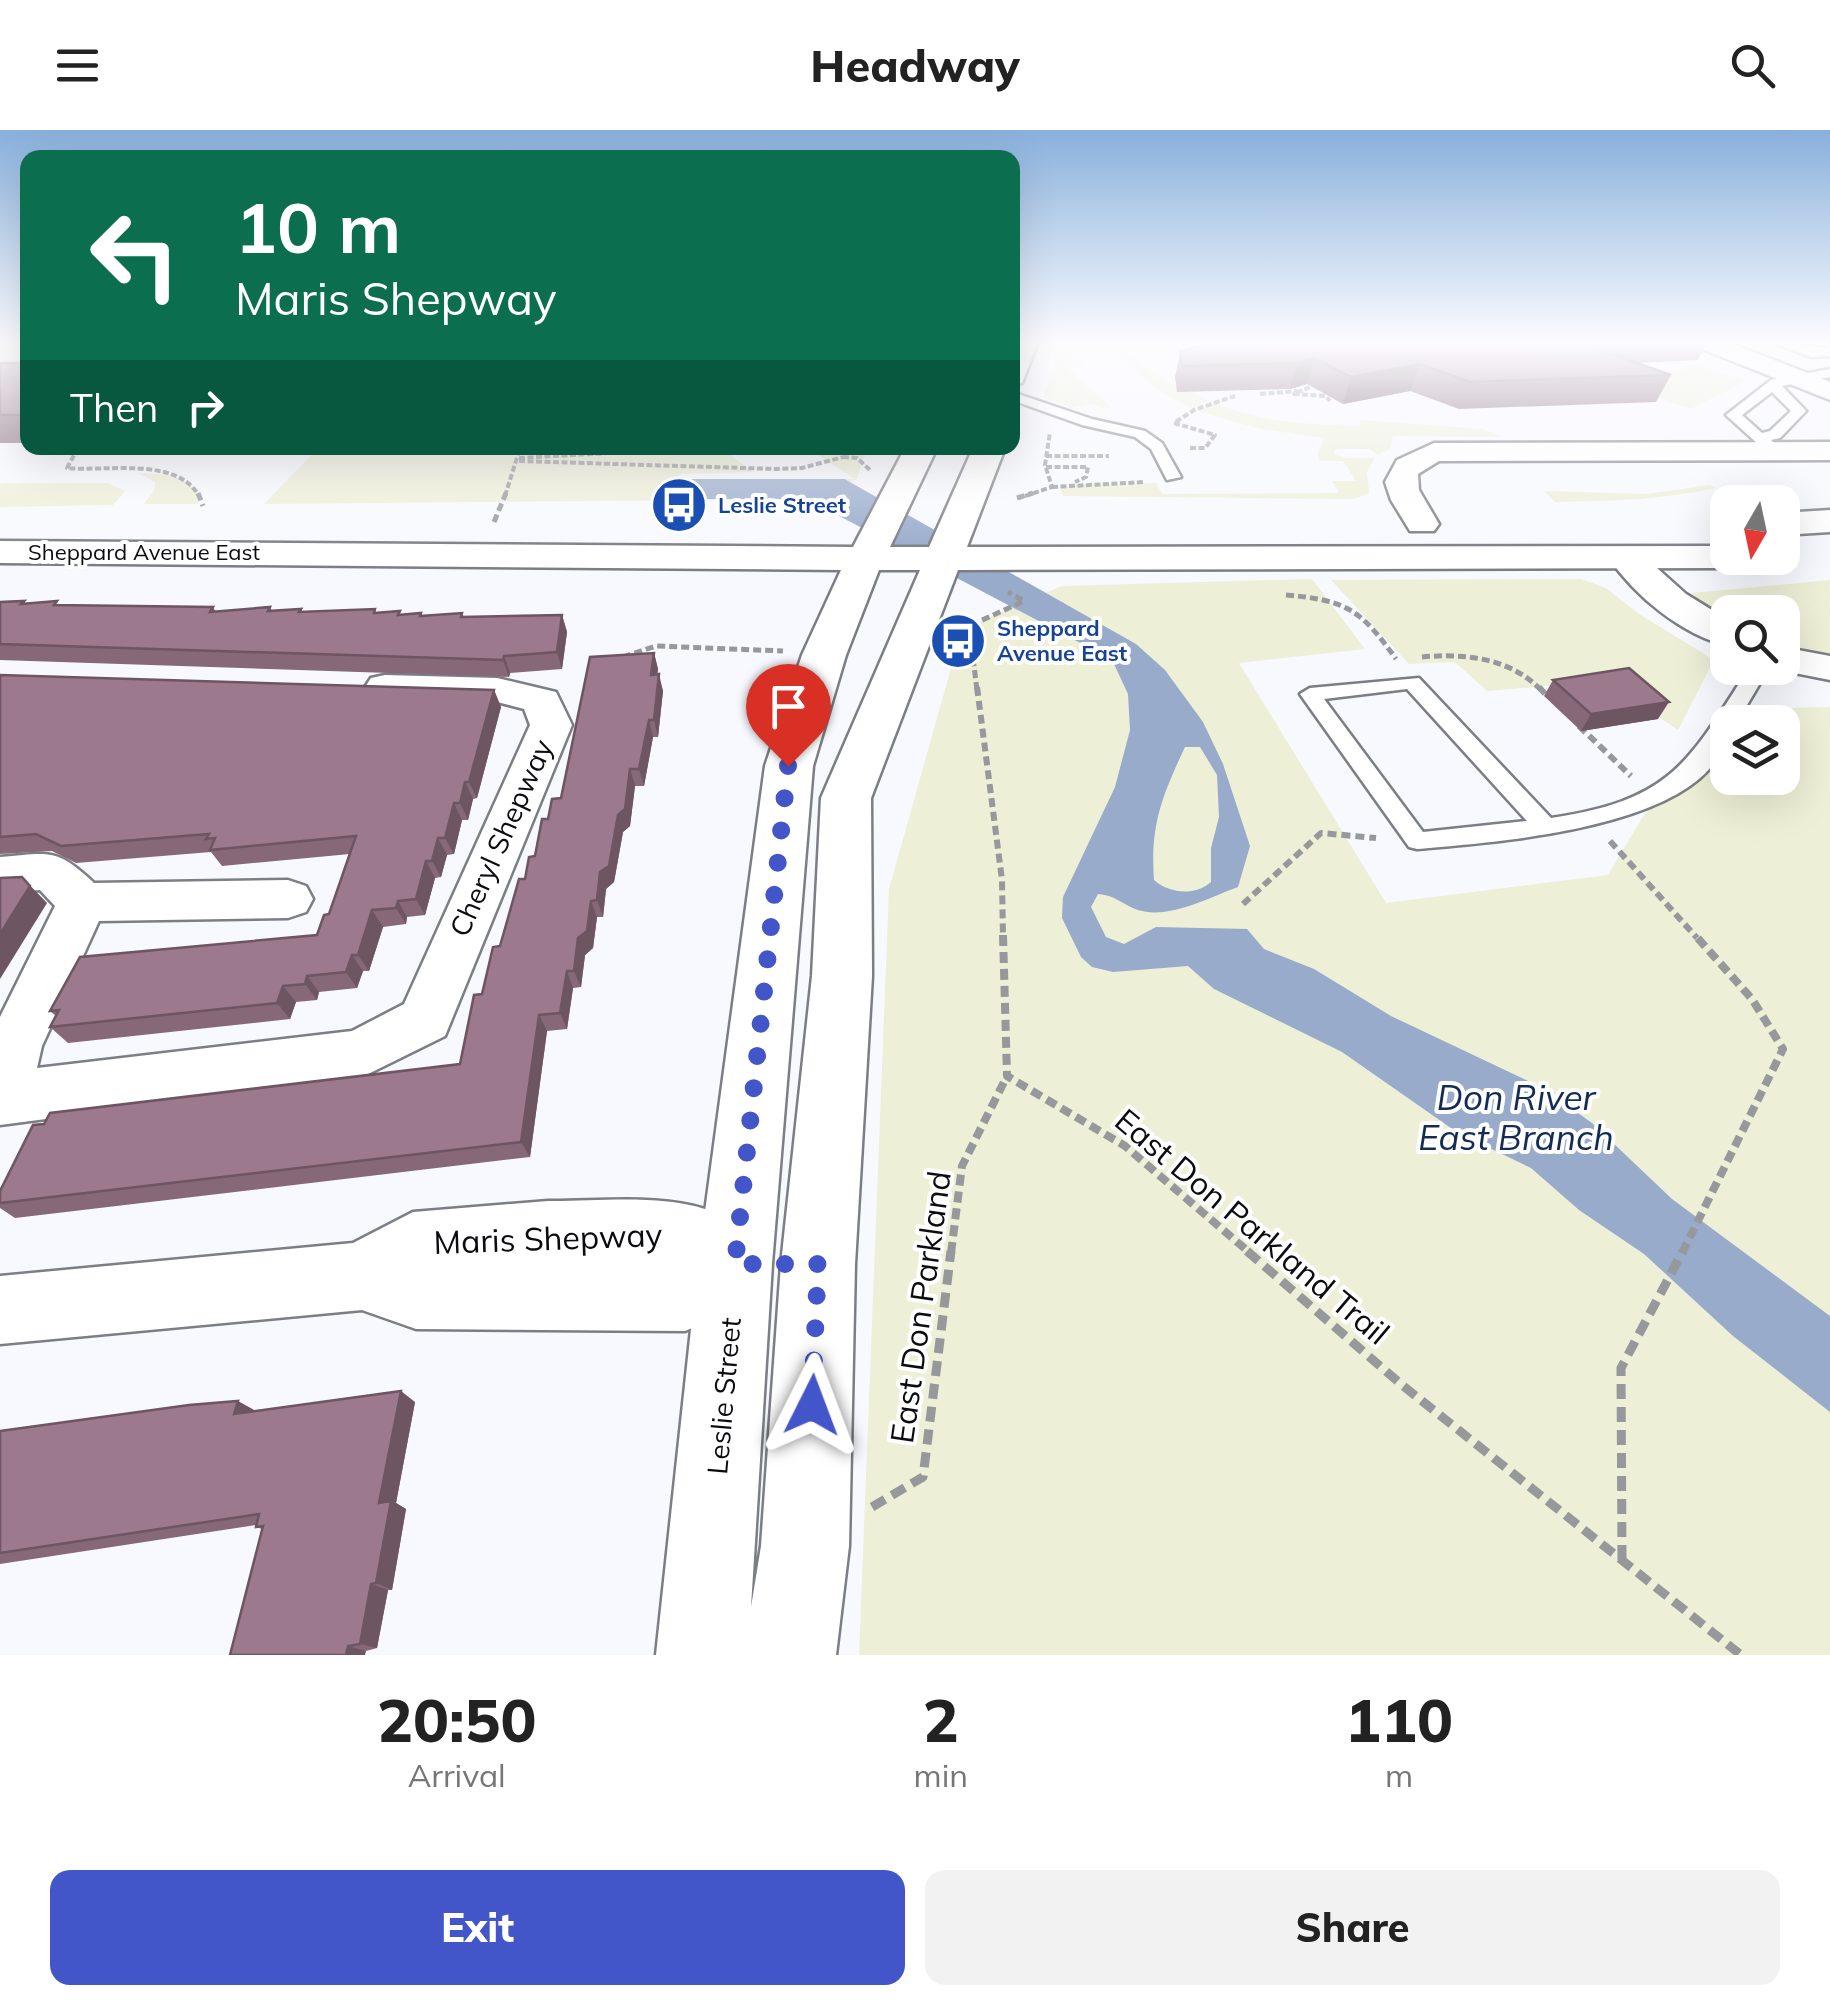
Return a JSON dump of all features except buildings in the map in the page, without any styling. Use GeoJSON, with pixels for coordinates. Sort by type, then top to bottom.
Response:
{"type":"FeatureCollection","features":[{"type":"Feature","properties":{"kind":"main road","name":"Leslie Street"},"geometry":{"type":"LineString","coordinates":[[702,1655],[735,1264],[788,766],[866,534],[917,455]]}},
{"type":"Feature","properties":{"kind":"main road"},"geometry":{"type":"LineString","coordinates":[[790,1655],[804,1546],[818,1264],[842,976],[846,798],[984,538],[989,455]]}},
{"type":"Feature","properties":{"kind":"main road"},"geometry":{"type":"LineString","coordinates":[[1800,523],[1830,522]]}},
{"type":"Feature","properties":{"kind":"main road","name":"Sheppard Avenue East"},"geometry":{"type":"LineString","coordinates":[[0,525],[784,523]]}},
{"type":"Feature","properties":{"kind":"main road"},"geometry":{"type":"LineString","coordinates":[[1326,523],[1710,526]]}},
{"type":"Feature","properties":{"kind":"main road","name":"Sheppard Avenue East"},"geometry":{"type":"LineString","coordinates":[[0,552],[866,534],[1626,558],[1710,557]]}},
{"type":"Feature","properties":{"kind":"main road"},"geometry":{"type":"LineString","coordinates":[[1800,555],[1830,554]]}},
{"type":"Feature","properties":{"kind":"street"},"geometry":{"type":"LineString","coordinates":[[1422,524],[1403,495],[1400,479],[1406,466],[1434,452],[1766,444],[1830,451]]}},
{"type":"Feature","properties":{"kind":"street"},"geometry":{"type":"LineString","coordinates":[[1626,558],[1698,622],[1710,627]]}},
{"type":"Feature","properties":{"kind":"street"},"geometry":{"type":"LineString","coordinates":[[1800,662],[1830,668]]}},
{"type":"Feature","properties":{"kind":"street","name":"Cheryl Shepway"},"geometry":{"type":"LineString","coordinates":[[0,1099],[360,1054],[425,1020],[551,725],[541,701],[497,690],[338,686]]}},
{"type":"Feature","properties":{"kind":"street"},"geometry":{"type":"LineString","coordinates":[[0,875],[51,871],[82,902],[288,899]]}},
{"type":"Feature","properties":{"kind":"street"},"geometry":{"type":"LineString","coordinates":[[0,1099],[14,1046],[82,902]]}},
{"type":"Feature","properties":{"kind":"street"},"geometry":{"type":"LineString","coordinates":[[735,1264],[818,1264]]}},
{"type":"Feature","properties":{"kind":"street","name":"Maris Shepway"},"geometry":{"type":"LineString","coordinates":[[0,1310],[362,1276],[416,1295],[685,1297],[735,1264]]}},
{"type":"Feature","properties":{"kind":"lane"},"geometry":{"type":"LineString","coordinates":[[1066,413],[1088,423],[1126,428],[1147,436],[1161,449],[1173,477]]}},
{"type":"Feature","properties":{"kind":"lane"},"geometry":{"type":"LineString","coordinates":[[1736,413],[1733,415],[1766,444],[1796,413]]}},
{"type":"Feature","properties":{"kind":"lane"},"geometry":{"type":"LineString","coordinates":[[1544,825],[1412,682],[1310,694],[1417,841],[1544,825],[1590,817],[1654,798],[1693,770],[1748,685]]}},
{"type":"Feature","properties":{"kind":"path"},"geometry":{"type":"LineString","coordinates":[[1048,442],[1046,467],[1051,485]]}},
{"type":"Feature","properties":{"kind":"path"},"geometry":{"type":"LineString","coordinates":[[74,455],[67,468],[171,475],[196,484],[202,491],[204,506]]}},
{"type":"Feature","properties":{"kind":"path"},"geometry":{"type":"LineString","coordinates":[[494,522],[519,455]]}},
{"type":"Feature","properties":{"kind":"path"},"geometry":{"type":"LineString","coordinates":[[519,460],[600,455]]}},
{"type":"Feature","properties":{"kind":"path"},"geometry":{"type":"LineString","coordinates":[[1046,456],[1097,456]]}},
{"type":"Feature","properties":{"kind":"path"},"geometry":{"type":"LineString","coordinates":[[519,460],[776,469],[857,458],[872,472]]}},
{"type":"Feature","properties":{"kind":"path"},"geometry":{"type":"LineString","coordinates":[[1007,1076],[1002,880],[972,650],[954,633],[1024,601],[984,538],[1051,485],[1086,477],[1088,467],[1046,467]]}},
{"type":"Feature","properties":{"kind":"path"},"geometry":{"type":"LineString","coordinates":[[1051,485],[1156,482],[1173,477]]}},
{"type":"Feature","properties":{"kind":"path"},"geometry":{"type":"LineString","coordinates":[[1278,594],[1334,598],[1351,604],[1412,682]]}},
{"type":"Feature","properties":{"kind":"path"},"geometry":{"type":"LineString","coordinates":[[620,658],[656,646],[689,645],[824,655]]}},
{"type":"Feature","properties":{"kind":"path"},"geometry":{"type":"LineString","coordinates":[[1396,660],[1444,654],[1487,661],[1523,674],[1550,698]]}},
{"type":"Feature","properties":{"kind":"path"},"geometry":{"type":"LineString","coordinates":[[1576,723],[1654,798]]}},
{"type":"Feature","properties":{"kind":"path"},"geometry":{"type":"LineString","coordinates":[[1590,817],[1752,999],[1783,1049],[1728,1166],[1621,1368],[1622,1560]]}},
{"type":"Feature","properties":{"kind":"path"},"geometry":{"type":"LineString","coordinates":[[1243,904],[1321,833],[1417,841]]}},
{"type":"Feature","properties":{"kind":"path","name":"East Don Parkland"},"geometry":{"type":"LineString","coordinates":[[804,1546],[923,1477],[962,1166],[1007,1076]]}},
{"type":"Feature","properties":{"kind":"path","name":"East Don Parkland Trail"},"geometry":{"type":"LineString","coordinates":[[1007,1076],[1125,1146],[1402,1385],[1741,1655]]}},
{"type":"Feature","properties":{"kind":"green space"},"geometry":{"type":"Polygon","coordinates":[[[1205,413],[1247,413],[1322,425],[1359,426],[1361,420],[1482,429],[1503,437],[1393,436],[1390,449],[1378,455],[1369,449],[1336,449],[1334,454],[1345,458],[1375,458],[1367,472],[1369,493],[1353,499],[1063,496],[1060,488],[1156,483],[1162,494],[1339,493],[1332,481],[1356,481],[1343,461],[1320,461],[1317,455],[1324,438],[1261,429],[1205,413]]]}},
{"type":"Feature","properties":{"kind":"green space"},"geometry":{"type":"Polygon","coordinates":[[[311,455],[865,455],[857,479],[807,499],[264,504],[311,455]]]}},
{"type":"Feature","properties":{"kind":"green space"},"geometry":{"type":"Polygon","coordinates":[[[138,473],[185,482],[197,494],[199,504],[144,504],[154,491],[155,482],[138,473]]]}},
{"type":"Feature","properties":{"kind":"green space"},"geometry":{"type":"Polygon","coordinates":[[[0,483],[108,483],[125,491],[113,505],[0,507],[0,483]]]}},
{"type":"Feature","properties":{"kind":"green space"},"geometry":{"type":"Polygon","coordinates":[[[1710,486],[1710,489],[1695,492],[1595,501],[1555,502],[1544,491],[1647,494],[1710,486]]]}},
{"type":"Feature","properties":{"kind":"green space"},"geometry":{"type":"Polygon","coordinates":[[[1312,579],[1365,649],[1239,663],[1386,903],[1608,875],[1642,818],[1710,742],[1710,795],[1800,795],[1800,708],[1830,707],[1830,1655],[859,1655],[889,889],[962,629],[1062,586],[1312,579]]]}},
{"type":"Feature","properties":{"kind":"green space"},"geometry":{"type":"Polygon","coordinates":[[[1581,579],[1606,588],[1639,614],[1710,658],[1710,668],[1678,730],[1606,681],[1487,691],[1455,662],[1409,664],[1331,580],[1581,579]]]}},
{"type":"Feature","properties":{"kind":"green space"},"geometry":{"type":"Polygon","coordinates":[[[1830,580],[1830,658],[1800,652],[1800,595],[1710,595],[1710,613],[1692,593],[1830,580]]]}},
{"type":"Feature","properties":{"kind":"water","name":"Don River East Branch"},"geometry":{"type":"Polygon","coordinates":[[[841,477],[1136,644],[1165,670],[1203,722],[1223,764],[1250,846],[1238,887],[1187,907],[1147,912],[1098,894],[1091,907],[1106,937],[1124,944],[1156,927],[1247,929],[1264,949],[1314,969],[1391,1016],[1541,1087],[1592,1123],[1672,1199],[1830,1316],[1830,1412],[1733,1336],[1644,1254],[1579,1210],[1531,1168],[1458,1133],[1342,1052],[1214,989],[1188,966],[1113,972],[1092,967],[1081,957],[1062,918],[1063,897],[1115,787],[1130,730],[1128,694],[1114,664],[1105,656],[807,499],[701,499],[682,479],[841,477]],[[1185,747],[1164,796],[1156,827],[1154,880],[1175,890],[1198,890],[1211,882],[1211,848],[1219,817],[1217,775],[1200,747],[1185,747]]]}},
{"type":"Feature","properties":{"kind":"pier"},"geometry":{"type":"Polygon","coordinates":[[[730,455],[819,455],[855,479],[677,479],[681,474],[753,472],[730,455]]]}},
{"type":"Feature","properties":{"kind":"place","name":"Leslie Street"},"geometry":{"type":"Point","coordinates":[679,505]}},
{"type":"Feature","properties":{"kind":"place","name":"Sheppard Avenue East"},"geometry":{"type":"Point","coordinates":[958,641]}},
{"type":"Feature","properties":{"kind":"route"},"geometry":{"type":"LineString","coordinates":[[788,766],[735,1264],[818,1264],[812,1405]]}}]}
